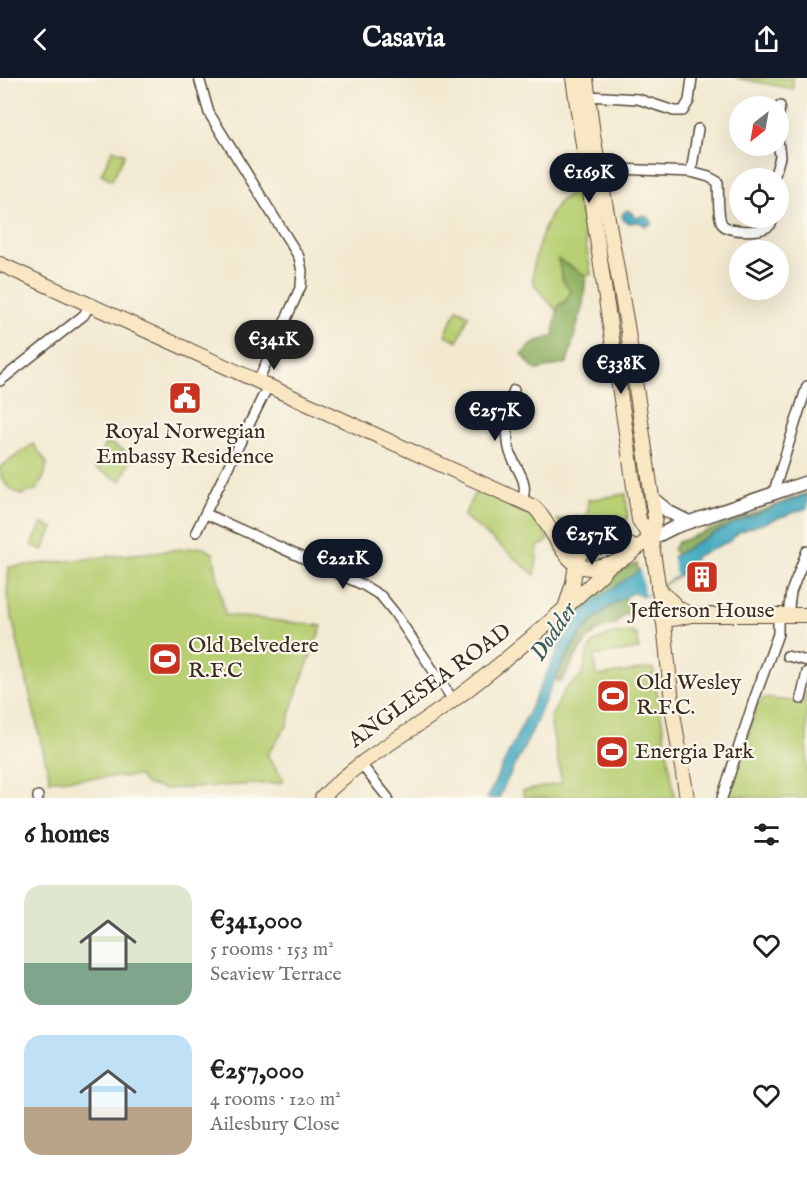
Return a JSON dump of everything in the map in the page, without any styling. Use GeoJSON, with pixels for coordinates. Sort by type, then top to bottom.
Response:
{"type":"FeatureCollection","features":[{"type":"Feature","properties":{"kind":"main road"},"geometry":{"type":"LineString","coordinates":[[573,78],[639,520],[651,539]]}},
{"type":"Feature","properties":{"kind":"main road"},"geometry":{"type":"LineString","coordinates":[[586,78],[597,160],[627,325],[655,518],[651,539],[673,713],[687,798]]}},
{"type":"Feature","properties":{"kind":"main road"},"geometry":{"type":"LineString","coordinates":[[0,264],[522,501],[541,513],[568,558],[576,564],[590,568],[609,564]]}},
{"type":"Feature","properties":{"kind":"main road"},"geometry":{"type":"LineString","coordinates":[[634,480],[648,474]]}},
{"type":"Feature","properties":{"kind":"main road"},"geometry":{"type":"LineString","coordinates":[[554,533],[586,549],[626,543],[635,548]]}},
{"type":"Feature","properties":{"kind":"main road","name":"ANGLESEA ROAD"},"geometry":{"type":"LineString","coordinates":[[322,798],[360,763],[453,700],[564,610],[602,574],[609,564],[629,555],[635,548],[651,539]]}},
{"type":"Feature","properties":{"kind":"main road"},"geometry":{"type":"LineString","coordinates":[[564,610],[573,583],[576,564],[580,554],[586,549]]}},
{"type":"Feature","properties":{"kind":"main road"},"geometry":{"type":"LineString","coordinates":[[658,588],[678,608],[691,615]]}},
{"type":"Feature","properties":{"kind":"main road"},"geometry":{"type":"LineString","coordinates":[[663,620],[691,615],[807,615]]}},
{"type":"Feature","properties":{"kind":"street"},"geometry":{"type":"LineString","coordinates":[[196,532],[263,383],[301,286],[302,271],[299,257],[207,109],[200,78]]}},
{"type":"Feature","properties":{"kind":"street"},"geometry":{"type":"LineString","coordinates":[[588,96],[638,99],[674,111],[683,111],[690,101],[692,78]]}},
{"type":"Feature","properties":{"kind":"street"},"geometry":{"type":"LineString","coordinates":[[691,172],[698,129]]}},
{"type":"Feature","properties":{"kind":"street"},"geometry":{"type":"LineString","coordinates":[[597,160],[616,169],[691,172],[709,177],[718,182],[720,221],[724,227],[731,230],[763,230],[766,228]]}},
{"type":"Feature","properties":{"kind":"street"},"geometry":{"type":"LineString","coordinates":[[602,188],[616,169]]}},
{"type":"Feature","properties":{"kind":"street"},"geometry":{"type":"LineString","coordinates":[[0,381],[84,315],[90,304]]}},
{"type":"Feature","properties":{"kind":"street"},"geometry":{"type":"LineString","coordinates":[[773,494],[807,386]]}},
{"type":"Feature","properties":{"kind":"street"},"geometry":{"type":"LineString","coordinates":[[514,390],[509,405],[508,440],[510,452],[525,483],[526,492],[522,501]]}},
{"type":"Feature","properties":{"kind":"street"},"geometry":{"type":"LineString","coordinates":[[651,539],[689,522],[807,482]]}},
{"type":"Feature","properties":{"kind":"street"},"geometry":{"type":"LineString","coordinates":[[652,498],[669,512],[689,522]]}},
{"type":"Feature","properties":{"kind":"street"},"geometry":{"type":"LineString","coordinates":[[206,514],[363,585],[381,596],[453,700]]}},
{"type":"Feature","properties":{"kind":"street"},"geometry":{"type":"LineString","coordinates":[[722,798],[783,614],[803,569],[807,551]]}},
{"type":"Feature","properties":{"kind":"street"},"geometry":{"type":"LineString","coordinates":[[787,656],[807,661]]}},
{"type":"Feature","properties":{"kind":"street"},"geometry":{"type":"LineString","coordinates":[[801,699],[807,672]]}},
{"type":"Feature","properties":{"kind":"street"},"geometry":{"type":"LineString","coordinates":[[360,763],[388,798]]}},
{"type":"Feature","properties":{"kind":"green space"},"geometry":{"type":"Polygon","coordinates":[[[581,78],[632,404],[638,474],[637,473],[581,78]]]}},
{"type":"Feature","properties":{"kind":"green space"},"geometry":{"type":"Polygon","coordinates":[[[736,78],[793,78],[793,89],[736,78]]]}},
{"type":"Feature","properties":{"kind":"green space"},"geometry":{"type":"Polygon","coordinates":[[[113,149],[125,154],[112,180],[101,174],[113,149]]]}},
{"type":"Feature","properties":{"kind":"green space"},"geometry":{"type":"Polygon","coordinates":[[[577,189],[591,274],[586,276],[558,260],[563,281],[572,292],[559,305],[558,312],[535,285],[534,265],[544,230],[554,210],[560,201],[577,189]]]}},
{"type":"Feature","properties":{"kind":"green space"},"geometry":{"type":"Polygon","coordinates":[[[558,259],[586,276],[583,304],[567,363],[537,370],[522,354],[535,342],[554,336],[558,307],[571,292],[563,281],[558,259]]]}},
{"type":"Feature","properties":{"kind":"green space"},"geometry":{"type":"Polygon","coordinates":[[[457,309],[469,315],[458,341],[445,335],[457,309]]]}},
{"type":"Feature","properties":{"kind":"green space"},"geometry":{"type":"Polygon","coordinates":[[[106,442],[133,455],[121,481],[94,468],[106,442]]]}},
{"type":"Feature","properties":{"kind":"green space"},"geometry":{"type":"Polygon","coordinates":[[[33,444],[47,463],[44,477],[36,490],[21,495],[6,484],[1,477],[0,467],[33,444]]]}},
{"type":"Feature","properties":{"kind":"green space"},"geometry":{"type":"Polygon","coordinates":[[[485,493],[538,519],[548,538],[546,543],[538,546],[535,575],[464,516],[474,494],[485,493]]]}},
{"type":"Feature","properties":{"kind":"green space"},"geometry":{"type":"Polygon","coordinates":[[[807,493],[738,523],[677,555],[673,549],[678,542],[807,493]]]}},
{"type":"Feature","properties":{"kind":"green space"},"geometry":{"type":"Polygon","coordinates":[[[626,494],[628,516],[622,531],[610,535],[580,537],[567,532],[557,520],[583,516],[588,512],[588,500],[626,494]]]}},
{"type":"Feature","properties":{"kind":"green space"},"geometry":{"type":"Polygon","coordinates":[[[42,523],[53,528],[43,550],[32,545],[42,523]]]}},
{"type":"Feature","properties":{"kind":"green space","name":"Old Belvedere R.F.C"},"geometry":{"type":"Polygon","coordinates":[[[201,547],[213,553],[225,615],[322,626],[297,691],[287,726],[267,755],[284,780],[280,783],[164,789],[145,784],[139,776],[50,780],[7,597],[9,567],[201,547]]]}},
{"type":"Feature","properties":{"kind":"green space"},"geometry":{"type":"Polygon","coordinates":[[[637,563],[638,572],[579,615],[558,650],[550,641],[546,643],[542,640],[578,611],[621,570],[637,563]]]}},
{"type":"Feature","properties":{"kind":"green space"},"geometry":{"type":"Polygon","coordinates":[[[624,597],[633,611],[622,616],[616,624],[605,627],[589,638],[561,682],[556,680],[583,633],[600,615],[624,597]]]}},
{"type":"Feature","properties":{"kind":"green space","name":"Energia Park"},"geometry":{"type":"Polygon","coordinates":[[[631,632],[637,635],[639,649],[594,656],[597,676],[653,668],[675,798],[524,798],[523,791],[562,783],[550,719],[564,691],[582,675],[589,650],[594,642],[610,635],[631,632]]]}},
{"type":"Feature","properties":{"kind":"green space"},"geometry":{"type":"Polygon","coordinates":[[[807,688],[807,798],[728,795],[757,703],[763,698],[803,702],[807,688]]]}},
{"type":"Feature","properties":{"kind":"water"},"geometry":{"type":"Polygon","coordinates":[[[627,210],[636,218],[644,215],[652,223],[646,226],[639,222],[624,221],[622,215],[627,210]]]}},
{"type":"Feature","properties":{"kind":"water"},"geometry":{"type":"Polygon","coordinates":[[[807,494],[807,508],[739,532],[730,541],[696,556],[691,568],[645,596],[632,593],[595,619],[585,629],[562,664],[499,798],[487,798],[558,650],[579,615],[595,600],[640,570],[673,557],[735,523],[807,494]]]}},
{"type":"Feature","properties":{"kind":"pier"},"geometry":{"type":"Polygon","coordinates":[[[672,554],[676,576],[645,596],[640,567],[672,554]]]}},
{"type":"Feature","properties":{"kind":"place","name":"Royal Norwegian Embassy Residence"},"geometry":{"type":"Point","coordinates":[185,398]}},
{"type":"Feature","properties":{"kind":"place","name":"Jefferson House"},"geometry":{"type":"Point","coordinates":[702,577]}},
{"type":"Feature","properties":{"kind":"place","name":"Old Belvedere R.F.C"},"geometry":{"type":"Point","coordinates":[165,659]}},
{"type":"Feature","properties":{"kind":"place","name":"Old Wesley R.F.C."},"geometry":{"type":"Point","coordinates":[613,696]}},
{"type":"Feature","properties":{"kind":"place","name":"Energia Park"},"geometry":{"type":"Point","coordinates":[612,752]}},
{"type":"Feature","properties":{"kind":"water label","name":"Dodder"},"geometry":{"type":"Point","coordinates":[554,632]}}]}
